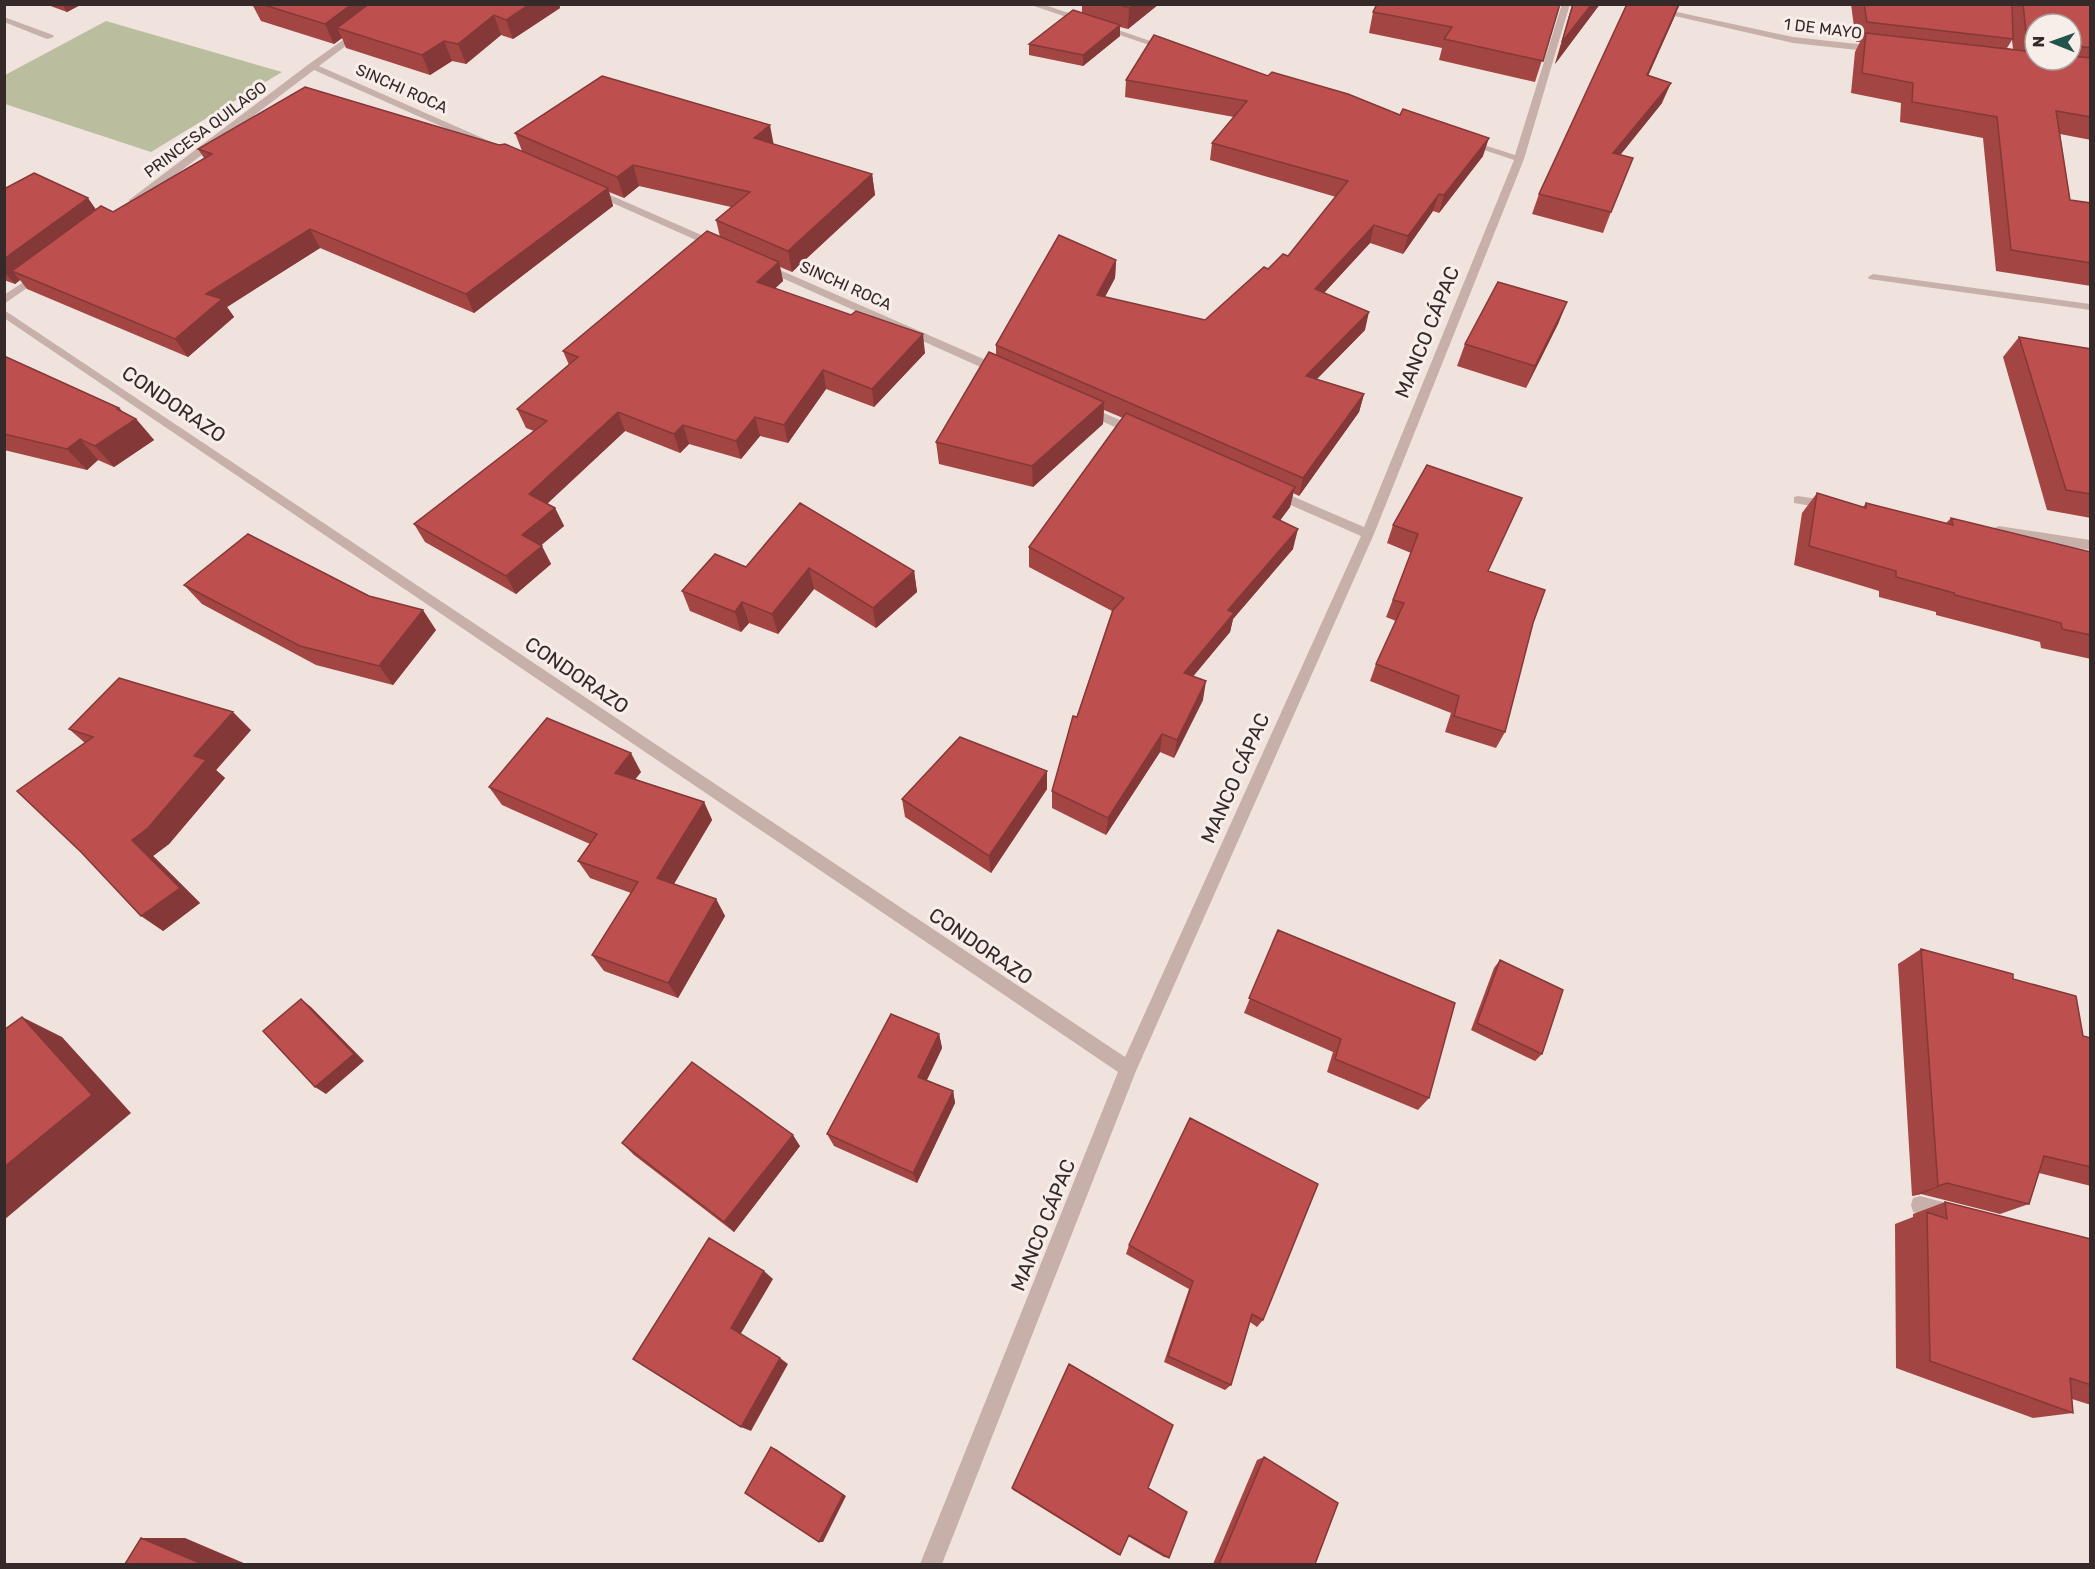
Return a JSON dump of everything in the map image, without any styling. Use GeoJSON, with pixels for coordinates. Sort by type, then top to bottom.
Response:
{"type":"FeatureCollection","features":[{"type":"Feature","properties":{"kind":"street"},"geometry":{"type":"LineString","coordinates":[[1032,4],[1179,51]]}},
{"type":"Feature","properties":{"kind":"street","name":"MANCO CÁPAC"},"geometry":{"type":"LineString","coordinates":[[931,1564],[1128,1069],[1368,534],[1519,159],[1566,4]]}},
{"type":"Feature","properties":{"kind":"street","name":"1 DE MAYO"},"geometry":{"type":"LineString","coordinates":[[1626,4],[1793,40],[1881,50]]}},
{"type":"Feature","properties":{"kind":"street"},"geometry":{"type":"LineString","coordinates":[[4,19],[51,37]]}},
{"type":"Feature","properties":{"kind":"street","name":"PRINCESA QUILAGO"},"geometry":{"type":"LineString","coordinates":[[126,208],[368,25]]}},
{"type":"Feature","properties":{"kind":"street","name":"SINCHI ROCA"},"geometry":{"type":"LineString","coordinates":[[312,66],[508,153]]}},
{"type":"Feature","properties":{"kind":"street"},"geometry":{"type":"LineString","coordinates":[[1463,141],[1519,159]]}},
{"type":"Feature","properties":{"kind":"street"},"geometry":{"type":"LineString","coordinates":[[584,186],[725,249]]}},
{"type":"Feature","properties":{"kind":"street","name":"SINCHI ROCA"},"geometry":{"type":"LineString","coordinates":[[758,264],[1008,375]]}},
{"type":"Feature","properties":{"kind":"street"},"geometry":{"type":"LineString","coordinates":[[4,301],[51,265]]}},
{"type":"Feature","properties":{"kind":"street"},"geometry":{"type":"LineString","coordinates":[[1873,277],[2091,308]]}},
{"type":"Feature","properties":{"kind":"street","name":"CONDORAZO"},"geometry":{"type":"LineString","coordinates":[[4,313],[1128,1069]]}},
{"type":"Feature","properties":{"kind":"street"},"geometry":{"type":"LineString","coordinates":[[1074,404],[1150,437]]}},
{"type":"Feature","properties":{"kind":"street"},"geometry":{"type":"LineString","coordinates":[[1259,486],[1368,534]]}},
{"type":"Feature","properties":{"kind":"street"},"geometry":{"type":"LineString","coordinates":[[1798,500],[1845,507]]}},
{"type":"Feature","properties":{"kind":"street"},"geometry":{"type":"LineString","coordinates":[[1985,529],[2091,546]]}},
{"type":"Feature","properties":{"kind":"street"},"geometry":{"type":"LineString","coordinates":[[1920,1205],[1966,1217]]}},
{"type":"Feature","properties":{"kind":"green space"},"geometry":{"type":"Polygon","coordinates":[[[106,21],[282,72],[151,152],[5,104],[5,75],[106,21]]]}},
{"type":"Feature","properties":{"kind":"building"},"geometry":{"type":"Polygon","coordinates":[[[261,4],[352,4],[325,24],[261,4]]]}},
{"type":"Feature","properties":{"kind":"building"},"geometry":{"type":"Polygon","coordinates":[[[369,4],[530,4],[506,20],[494,15],[458,44],[444,41],[422,55],[337,28],[369,4]]]}},
{"type":"Feature","properties":{"kind":"building"},"geometry":{"type":"Polygon","coordinates":[[[1118,4],[1134,4],[1129,8],[1118,4]]]}},
{"type":"Feature","properties":{"kind":"building"},"geometry":{"type":"Polygon","coordinates":[[[1377,4],[1560,4],[1543,61],[1444,39],[1452,27],[1373,12],[1377,4]]]}},
{"type":"Feature","properties":{"kind":"building"},"geometry":{"type":"Polygon","coordinates":[[[1573,4],[1592,4],[1562,42],[1573,4]]]}},
{"type":"Feature","properties":{"kind":"building"},"geometry":{"type":"Polygon","coordinates":[[[1627,4],[1679,4],[1647,75],[1671,83],[1613,153],[1633,158],[1611,212],[1539,194],[1627,4]]]}},
{"type":"Feature","properties":{"kind":"building"},"geometry":{"type":"Polygon","coordinates":[[[1864,4],[2012,4],[2013,39],[1867,22],[1864,4]]]}},
{"type":"Feature","properties":{"kind":"building"},"geometry":{"type":"Polygon","coordinates":[[[2023,4],[2091,4],[2091,48],[2083,47],[2083,12],[2024,12],[2023,4]]]}},
{"type":"Feature","properties":{"kind":"building"},"geometry":{"type":"Polygon","coordinates":[[[1073,10],[1120,25],[1083,55],[1029,44],[1073,10]]]}},
{"type":"Feature","properties":{"kind":"building"},"geometry":{"type":"Polygon","coordinates":[[[1866,33],[2023,51],[2023,72],[2083,72],[2083,57],[2091,58],[2091,117],[2056,111],[2070,200],[2091,203],[2091,263],[2011,250],[1997,117],[1912,102],[1913,83],[1862,73],[1866,33]]]}},
{"type":"Feature","properties":{"kind":"building"},"geometry":{"type":"Polygon","coordinates":[[[1154,35],[1268,76],[1272,72],[1348,94],[1400,115],[1403,109],[1489,138],[1444,195],[1439,194],[1408,236],[1374,225],[1315,289],[1369,312],[1306,376],[1364,394],[1303,478],[996,345],[1059,235],[1116,260],[1097,295],[1205,320],[1264,267],[1268,269],[1283,254],[1288,256],[1348,181],[1212,143],[1247,101],[1126,80],[1154,35]]]}},
{"type":"Feature","properties":{"kind":"building"},"geometry":{"type":"Polygon","coordinates":[[[602,76],[770,125],[754,138],[872,174],[788,251],[716,220],[750,192],[633,165],[617,177],[515,133],[602,76]]]}},
{"type":"Feature","properties":{"kind":"building"},"geometry":{"type":"Polygon","coordinates":[[[305,87],[499,145],[505,144],[608,188],[466,294],[310,229],[206,294],[222,299],[175,339],[12,271],[101,206],[113,212],[212,154],[198,149],[305,87]]]}},
{"type":"Feature","properties":{"kind":"building"},"geometry":{"type":"Polygon","coordinates":[[[34,173],[88,198],[4,259],[4,189],[34,173]]]}},
{"type":"Feature","properties":{"kind":"building"},"geometry":{"type":"Polygon","coordinates":[[[707,231],[779,262],[757,282],[851,315],[856,311],[923,334],[872,389],[823,370],[784,425],[755,417],[736,441],[683,425],[674,434],[618,412],[529,494],[555,508],[522,535],[542,546],[506,576],[414,524],[547,421],[517,409],[578,357],[563,351],[707,231]]]}},
{"type":"Feature","properties":{"kind":"building"},"geometry":{"type":"Polygon","coordinates":[[[1498,282],[1567,302],[1535,366],[1465,344],[1498,282]]]}},
{"type":"Feature","properties":{"kind":"building"},"geometry":{"type":"Polygon","coordinates":[[[2019,337],[2091,349],[2091,494],[2066,490],[2019,337]]]}},
{"type":"Feature","properties":{"kind":"building"},"geometry":{"type":"Polygon","coordinates":[[[989,352],[1104,402],[1032,466],[936,442],[989,352]]]}},
{"type":"Feature","properties":{"kind":"building"},"geometry":{"type":"Polygon","coordinates":[[[4,356],[119,408],[117,409],[136,419],[95,446],[80,439],[67,449],[4,434],[4,356]]]}},
{"type":"Feature","properties":{"kind":"building"},"geometry":{"type":"Polygon","coordinates":[[[1126,413],[1295,487],[1273,517],[1298,529],[1228,610],[1234,613],[1184,673],[1206,681],[1177,740],[1162,734],[1108,818],[1052,791],[1073,716],[1077,717],[1113,610],[1124,598],[1029,547],[1126,413]]]}},
{"type":"Feature","properties":{"kind":"building"},"geometry":{"type":"Polygon","coordinates":[[[1427,465],[1522,498],[1488,571],[1545,590],[1533,623],[1505,732],[1454,716],[1459,696],[1376,664],[1404,603],[1393,600],[1418,534],[1393,525],[1427,465]]]}},
{"type":"Feature","properties":{"kind":"building"},"geometry":{"type":"Polygon","coordinates":[[[1817,493],[1866,508],[1866,503],[1953,525],[1951,518],[2091,552],[2091,635],[2062,629],[2061,623],[1896,577],[1896,571],[1809,546],[1817,493]]]}},
{"type":"Feature","properties":{"kind":"building"},"geometry":{"type":"Polygon","coordinates":[[[800,503],[914,571],[873,608],[809,568],[772,614],[742,602],[735,612],[682,591],[715,554],[746,567],[800,503]]]}},
{"type":"Feature","properties":{"kind":"building"},"geometry":{"type":"Polygon","coordinates":[[[248,534],[369,596],[423,610],[379,666],[300,646],[184,585],[248,534]]]}},
{"type":"Feature","properties":{"kind":"building"},"geometry":{"type":"Polygon","coordinates":[[[119,678],[233,712],[194,756],[206,760],[148,828],[132,840],[180,888],[141,916],[81,852],[17,791],[93,737],[69,729],[119,678]]]}},
{"type":"Feature","properties":{"kind":"building"},"geometry":{"type":"Polygon","coordinates":[[[547,718],[631,753],[615,773],[704,802],[657,878],[716,899],[668,983],[592,955],[638,882],[578,861],[597,834],[489,787],[547,718]]]}},
{"type":"Feature","properties":{"kind":"building"},"geometry":{"type":"Polygon","coordinates":[[[960,737],[1047,771],[989,856],[902,799],[960,737]]]}},
{"type":"Feature","properties":{"kind":"building"},"geometry":{"type":"Polygon","coordinates":[[[1278,930],[1455,1003],[1429,1098],[1335,1059],[1341,1039],[1249,998],[1278,930]]]}},
{"type":"Feature","properties":{"kind":"building"},"geometry":{"type":"Polygon","coordinates":[[[1921,949],[2013,974],[2013,979],[2076,996],[2083,1036],[2091,1038],[2091,1167],[2044,1156],[2029,1204],[1947,1183],[1938,1186],[1921,949]]]}},
{"type":"Feature","properties":{"kind":"building"},"geometry":{"type":"Polygon","coordinates":[[[1500,960],[1563,990],[1542,1054],[1477,1023],[1500,960]]]}},
{"type":"Feature","properties":{"kind":"building"},"geometry":{"type":"Polygon","coordinates":[[[301,999],[354,1054],[315,1087],[263,1031],[301,999]]]}},
{"type":"Feature","properties":{"kind":"building"},"geometry":{"type":"Polygon","coordinates":[[[891,1014],[939,1034],[918,1077],[953,1091],[913,1173],[827,1134],[891,1014]]]}},
{"type":"Feature","properties":{"kind":"building"},"geometry":{"type":"Polygon","coordinates":[[[22,1017],[92,1095],[4,1167],[4,1030],[22,1017]]]}},
{"type":"Feature","properties":{"kind":"building"},"geometry":{"type":"Polygon","coordinates":[[[692,1062],[793,1135],[724,1222],[622,1143],[692,1062]]]}},
{"type":"Feature","properties":{"kind":"building"},"geometry":{"type":"Polygon","coordinates":[[[1190,1118],[1318,1184],[1263,1320],[1252,1314],[1231,1385],[1168,1356],[1193,1281],[1129,1245],[1190,1118]]]}},
{"type":"Feature","properties":{"kind":"building"},"geometry":{"type":"Polygon","coordinates":[[[1945,1202],[2091,1239],[2091,1385],[2070,1378],[2073,1413],[1930,1361],[1927,1212],[1947,1219],[1945,1202]]]}},
{"type":"Feature","properties":{"kind":"building"},"geometry":{"type":"Polygon","coordinates":[[[709,1238],[764,1271],[731,1328],[780,1358],[741,1427],[633,1359],[709,1238]]]}},
{"type":"Feature","properties":{"kind":"building"},"geometry":{"type":"Polygon","coordinates":[[[1069,1364],[1173,1425],[1148,1488],[1187,1512],[1169,1558],[1129,1535],[1120,1555],[1012,1488],[1069,1364]]]}},
{"type":"Feature","properties":{"kind":"building"},"geometry":{"type":"Polygon","coordinates":[[[771,1447],[843,1495],[819,1542],[745,1493],[771,1447]]]}},
{"type":"Feature","properties":{"kind":"building"},"geometry":{"type":"Polygon","coordinates":[[[1264,1457],[1338,1503],[1315,1564],[1219,1564],[1264,1457]]]}},
{"type":"Feature","properties":{"kind":"building"},"geometry":{"type":"Polygon","coordinates":[[[141,1538],[202,1564],[125,1564],[141,1538]]]}}]}
